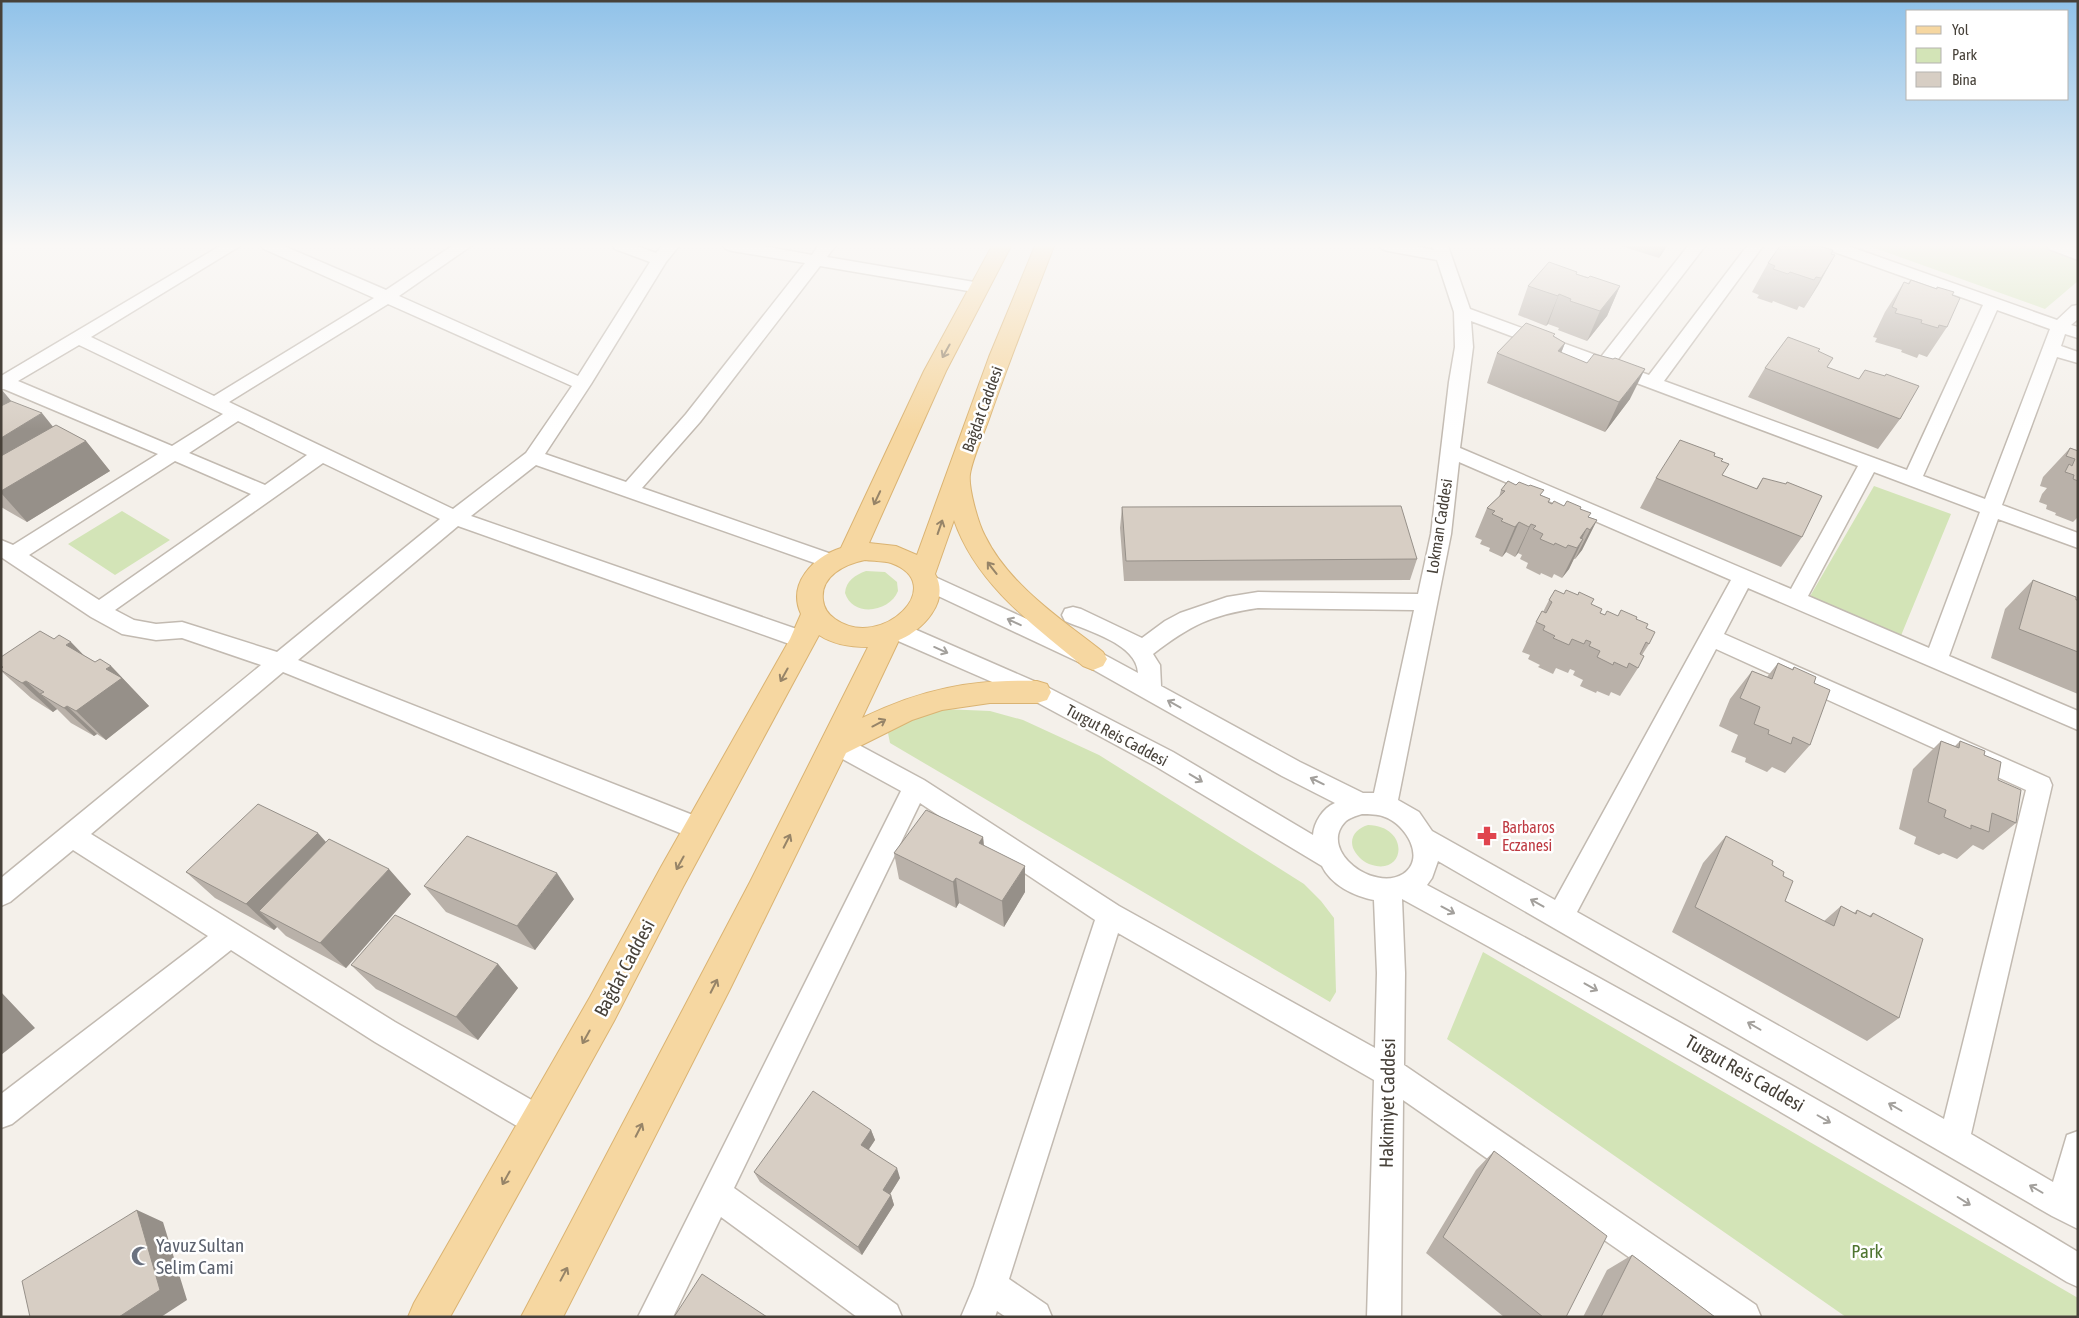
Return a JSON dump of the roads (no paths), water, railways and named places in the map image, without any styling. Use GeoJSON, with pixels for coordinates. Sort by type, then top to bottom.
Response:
{"type":"FeatureCollection","features":[{"type":"Feature","properties":{"kind":"main road"},"geometry":{"type":"LineString","coordinates":[[842,558],[935,371],[969,308]]}},
{"type":"Feature","properties":{"kind":"main road","name":"Bağdat Caddesi"},"geometry":{"type":"LineString","coordinates":[[925,578],[959,472],[1000,356],[1020,308]]}},
{"type":"Feature","properties":{"kind":"main road"},"geometry":{"type":"LineString","coordinates":[[959,472],[961,503],[965,519],[976,543],[992,568],[1023,600],[1093,659]]}},
{"type":"Feature","properties":{"kind":"main road"},"geometry":{"type":"LineString","coordinates":[[865,551],[894,553],[916,565],[925,578],[928,593],[926,604],[909,623],[892,632],[870,638],[852,637],[836,633],[823,626],[808,628],[810,587],[819,573],[842,558],[865,551]]}},
{"type":"Feature","properties":{"kind":"main road","name":"Bağdat Caddesi"},"geometry":{"type":"LineString","coordinates":[[428,1317],[602,1010],[808,628]]}},
{"type":"Feature","properties":{"kind":"main road"},"geometry":{"type":"LineString","coordinates":[[541,1317],[732,951],[892,632]]}},
{"type":"Feature","properties":{"kind":"main road"},"geometry":{"type":"LineString","coordinates":[[836,744],[890,717],[939,699],[988,692],[1037,692]]}},
{"type":"Feature","properties":{"kind":"street"},"geometry":{"type":"LineString","coordinates":[[3,383],[125,308]]}},
{"type":"Feature","properties":{"kind":"street"},"geometry":{"type":"LineString","coordinates":[[215,403],[369,308]]}},
{"type":"Feature","properties":{"kind":"street"},"geometry":{"type":"LineString","coordinates":[[413,308],[582,384]]}},
{"type":"Feature","properties":{"kind":"street"},"geometry":{"type":"LineString","coordinates":[[1,894],[455,518],[533,457],[630,308]]}},
{"type":"Feature","properties":{"kind":"street"},"geometry":{"type":"LineString","coordinates":[[629,491],[693,418],[780,308]]}},
{"type":"Feature","properties":{"kind":"street","name":"Lokman Caddesi"},"geometry":{"type":"LineString","coordinates":[[1372,804],[1427,602],[1441,534],[1464,347],[1461,308]]}},
{"type":"Feature","properties":{"kind":"street"},"geometry":{"type":"LineString","coordinates":[[1604,365],[1649,308]]}},
{"type":"Feature","properties":{"kind":"street"},"geometry":{"type":"LineString","coordinates":[[1653,383],[1709,308]]}},
{"type":"Feature","properties":{"kind":"street"},"geometry":{"type":"LineString","coordinates":[[1912,480],[1990,308]]}},
{"type":"Feature","properties":{"kind":"street"},"geometry":{"type":"LineString","coordinates":[[2008,308],[2069,329]]}},
{"type":"Feature","properties":{"kind":"street"},"geometry":{"type":"LineString","coordinates":[[1936,660],[2052,349],[2069,329],[2078,310]]}},
{"type":"Feature","properties":{"kind":"street"},"geometry":{"type":"LineString","coordinates":[[1462,312],[2078,541]]}},
{"type":"Feature","properties":{"kind":"street"},"geometry":{"type":"LineString","coordinates":[[77,337],[455,518],[808,628]]}},
{"type":"Feature","properties":{"kind":"street"},"geometry":{"type":"LineString","coordinates":[[2052,349],[2078,358]]}},
{"type":"Feature","properties":{"kind":"street"},"geometry":{"type":"LineString","coordinates":[[3,383],[267,493]]}},
{"type":"Feature","properties":{"kind":"street"},"geometry":{"type":"LineString","coordinates":[[236,414],[174,454],[7,551],[118,623],[130,628],[156,632],[182,630],[280,662],[699,829]]}},
{"type":"Feature","properties":{"kind":"street"},"geometry":{"type":"LineString","coordinates":[[1450,451],[2078,721]]}},
{"type":"Feature","properties":{"kind":"street"},"geometry":{"type":"LineString","coordinates":[[99,611],[322,454]]}},
{"type":"Feature","properties":{"kind":"street"},"geometry":{"type":"LineString","coordinates":[[533,457],[629,491],[842,558]]}},
{"type":"Feature","properties":{"kind":"street"},"geometry":{"type":"LineString","coordinates":[[1795,600],[1869,464]]}},
{"type":"Feature","properties":{"kind":"street"},"geometry":{"type":"LineString","coordinates":[[1561,916],[1743,577]]}},
{"type":"Feature","properties":{"kind":"street"},"geometry":{"type":"LineString","coordinates":[[925,578],[1093,659],[1291,768],[1372,804],[1402,813],[1413,823],[1424,839],[1427,859],[1424,870],[1416,880],[1396,888],[1362,886],[1348,879],[1329,857],[1325,844],[1325,832],[1329,821],[1342,809],[1372,804]]}},
{"type":"Feature","properties":{"kind":"street"},"geometry":{"type":"LineString","coordinates":[[1141,652],[1188,619],[1227,605],[1258,600],[1427,602]]}},
{"type":"Feature","properties":{"kind":"street"},"geometry":{"type":"LineString","coordinates":[[1073,615],[1133,642],[1149,664],[1150,690]]}},
{"type":"Feature","properties":{"kind":"street","name":"Turgut Reis Caddesi"},"geometry":{"type":"LineString","coordinates":[[892,632],[1037,692],[1164,759],[1329,857]]}},
{"type":"Feature","properties":{"kind":"street"},"geometry":{"type":"LineString","coordinates":[[1710,637],[2040,785],[1954,1141]]}},
{"type":"Feature","properties":{"kind":"street"},"geometry":{"type":"LineString","coordinates":[[836,744],[915,787],[1110,915],[1387,1071],[1744,1317]]}},
{"type":"Feature","properties":{"kind":"street"},"geometry":{"type":"LineString","coordinates":[[655,1317],[915,787]]}},
{"type":"Feature","properties":{"kind":"street"},"geometry":{"type":"LineString","coordinates":[[72,836],[385,1032],[538,1121]]}},
{"type":"Feature","properties":{"kind":"street"},"geometry":{"type":"LineString","coordinates":[[1424,839],[2070,1209],[2078,1146]]}},
{"type":"Feature","properties":{"kind":"street","name":"Turgut Reis Caddesi"},"geometry":{"type":"LineString","coordinates":[[1396,888],[1552,965],[1931,1181],[2078,1271]]}},
{"type":"Feature","properties":{"kind":"street","name":"Hakimiyet Caddesi"},"geometry":{"type":"LineString","coordinates":[[1384,1317],[1387,1071],[1396,888]]}},
{"type":"Feature","properties":{"kind":"street"},"geometry":{"type":"LineString","coordinates":[[978,1317],[990,1286],[1110,915]]}},
{"type":"Feature","properties":{"kind":"street"},"geometry":{"type":"LineString","coordinates":[[1,1112],[230,935]]}},
{"type":"Feature","properties":{"kind":"street"},"geometry":{"type":"LineString","coordinates":[[716,1194],[885,1317]]}},
{"type":"Feature","properties":{"kind":"street"},"geometry":{"type":"LineString","coordinates":[[990,1286],[1035,1317]]}},
{"type":"Feature","properties":{"kind":"place","name":"Barbaros Eczanesi"},"geometry":{"type":"Point","coordinates":[1487,836]}},
{"type":"Feature","properties":{"kind":"place","name":"Yavuz Sultan Selim Cami"},"geometry":{"type":"Point","coordinates":[141,1256]}},
{"type":"Feature","properties":{"kind":"park label","name":"Park"},"geometry":{"type":"Point","coordinates":[1867,1251]}}]}
